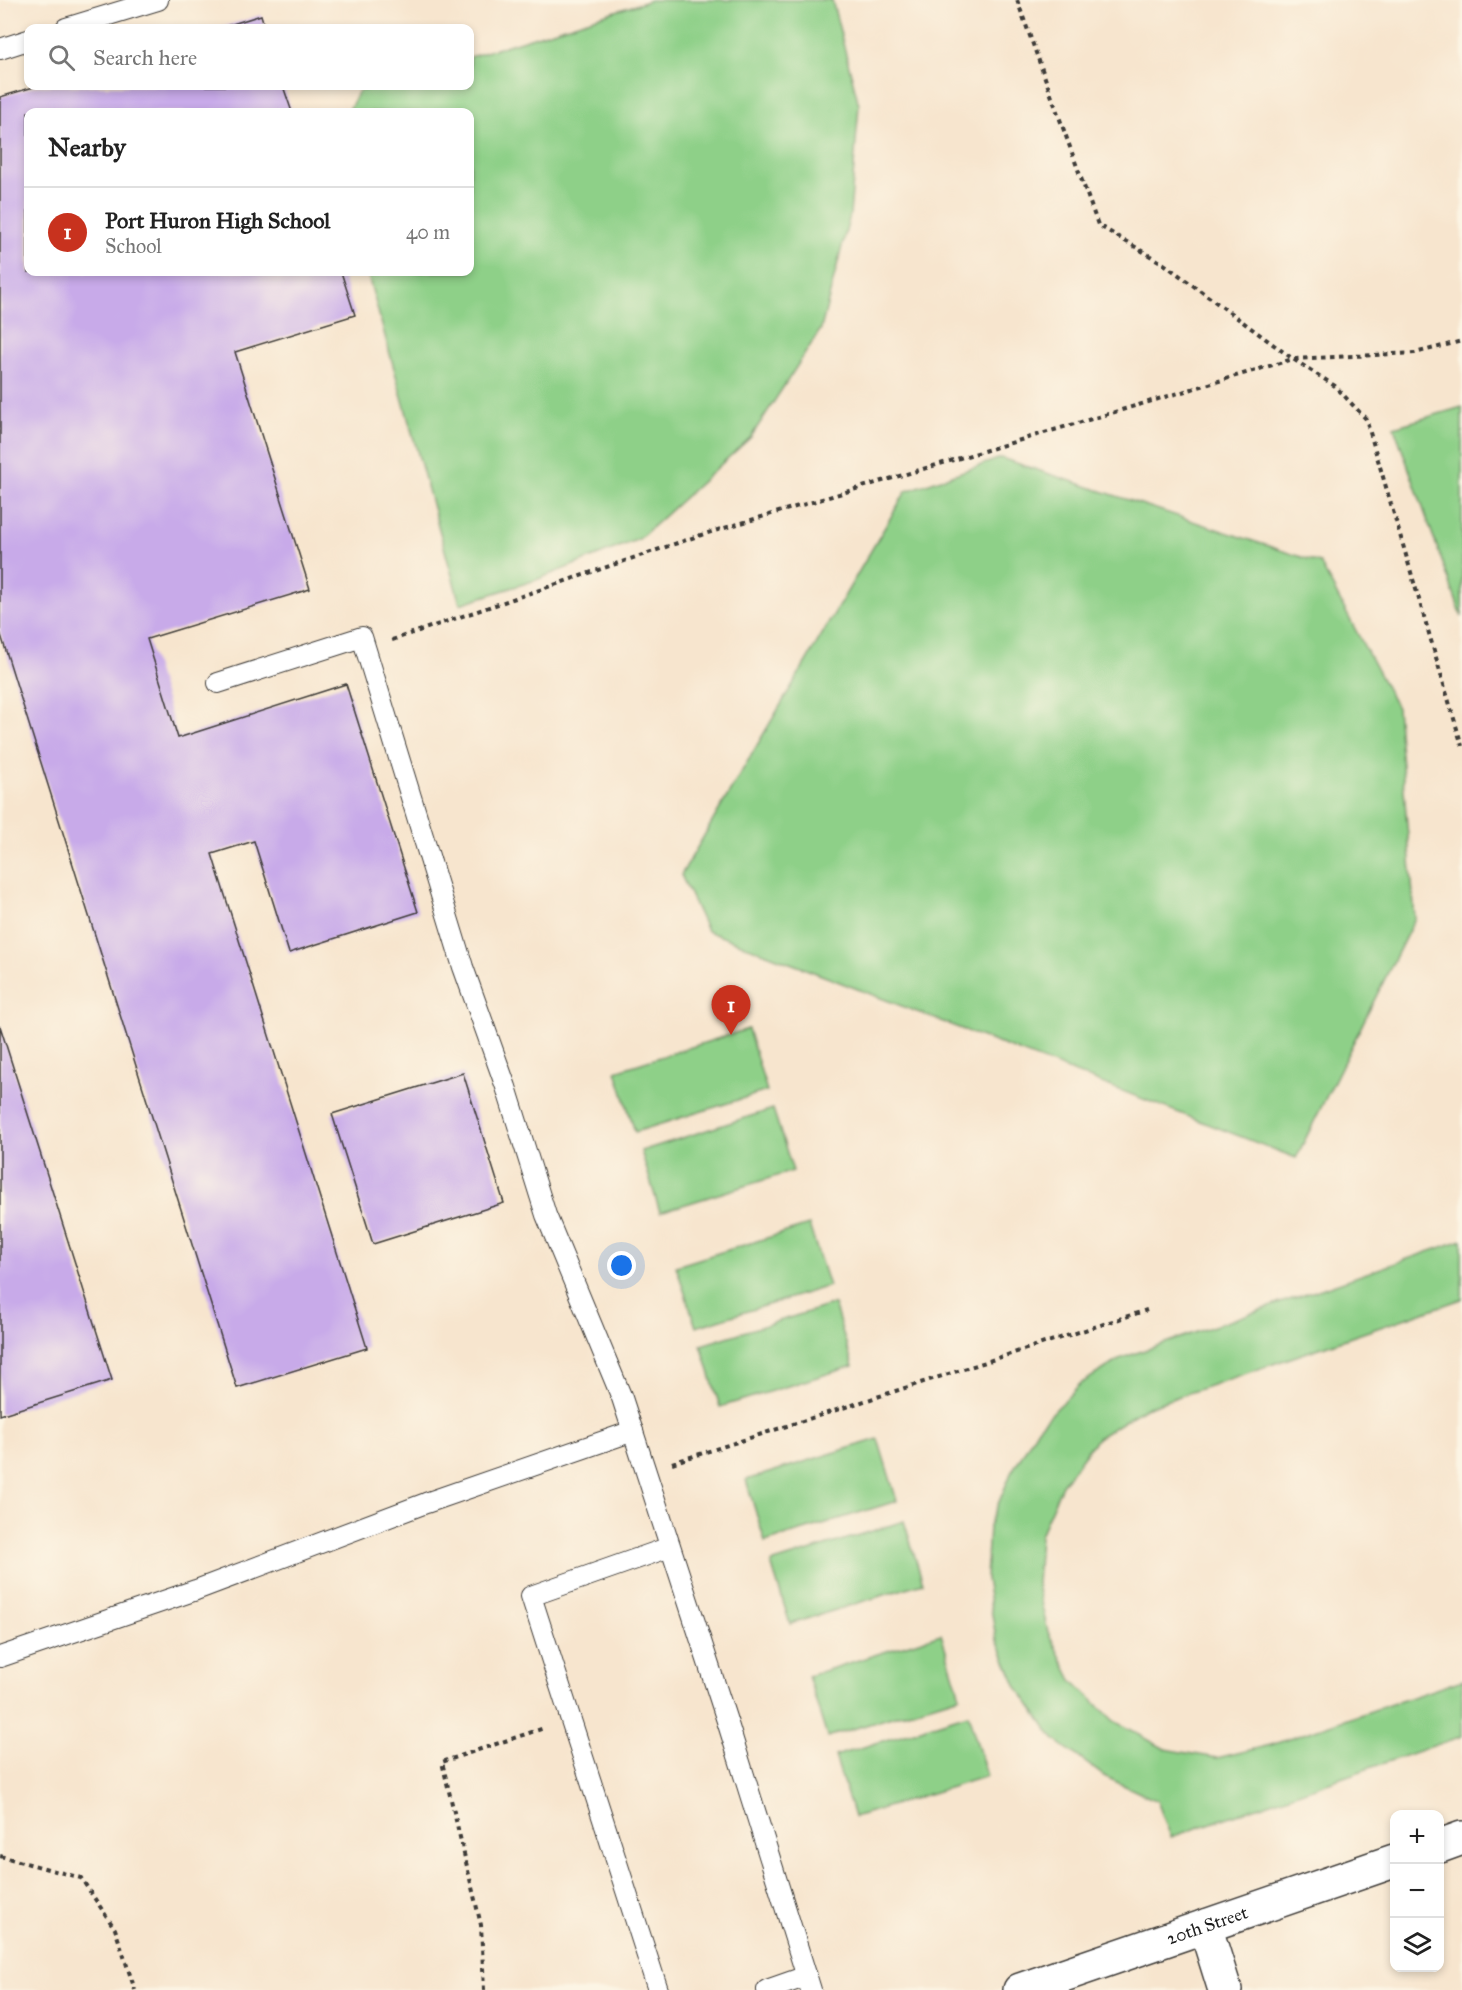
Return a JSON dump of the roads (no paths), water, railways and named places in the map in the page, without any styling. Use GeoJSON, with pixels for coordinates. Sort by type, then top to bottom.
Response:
{"type":"FeatureCollection","features":[{"type":"Feature","properties":{"kind":"street"},"geometry":{"type":"LineString","coordinates":[[1444,1845],[1462,1838]]}},
{"type":"Feature","properties":{"kind":"street","name":"20th Street"},"geometry":{"type":"LineString","coordinates":[[1020,1990],[1390,1863]]}},
{"type":"Feature","properties":{"kind":"street"},"geometry":{"type":"LineString","coordinates":[[1205,1926],[1225,1990]]}},
{"type":"Feature","properties":{"kind":"lane"},"geometry":{"type":"LineString","coordinates":[[79,24],[157,0]]}},
{"type":"Feature","properties":{"kind":"lane"},"geometry":{"type":"LineString","coordinates":[[0,49],[24,41]]}},
{"type":"Feature","properties":{"kind":"lane"},"geometry":{"type":"LineString","coordinates":[[218,683],[362,637],[463,967],[506,1086],[546,1215],[622,1398],[809,1983],[767,1990]]}},
{"type":"Feature","properties":{"kind":"lane"},"geometry":{"type":"LineString","coordinates":[[0,1657],[196,1590],[426,1503],[633,1431]]}},
{"type":"Feature","properties":{"kind":"lane"},"geometry":{"type":"LineString","coordinates":[[658,1990],[531,1596],[670,1546]]}},
{"type":"Feature","properties":{"kind":"place","name":"Port Huron High School"},"geometry":{"type":"Point","coordinates":[731,1035]}}]}
